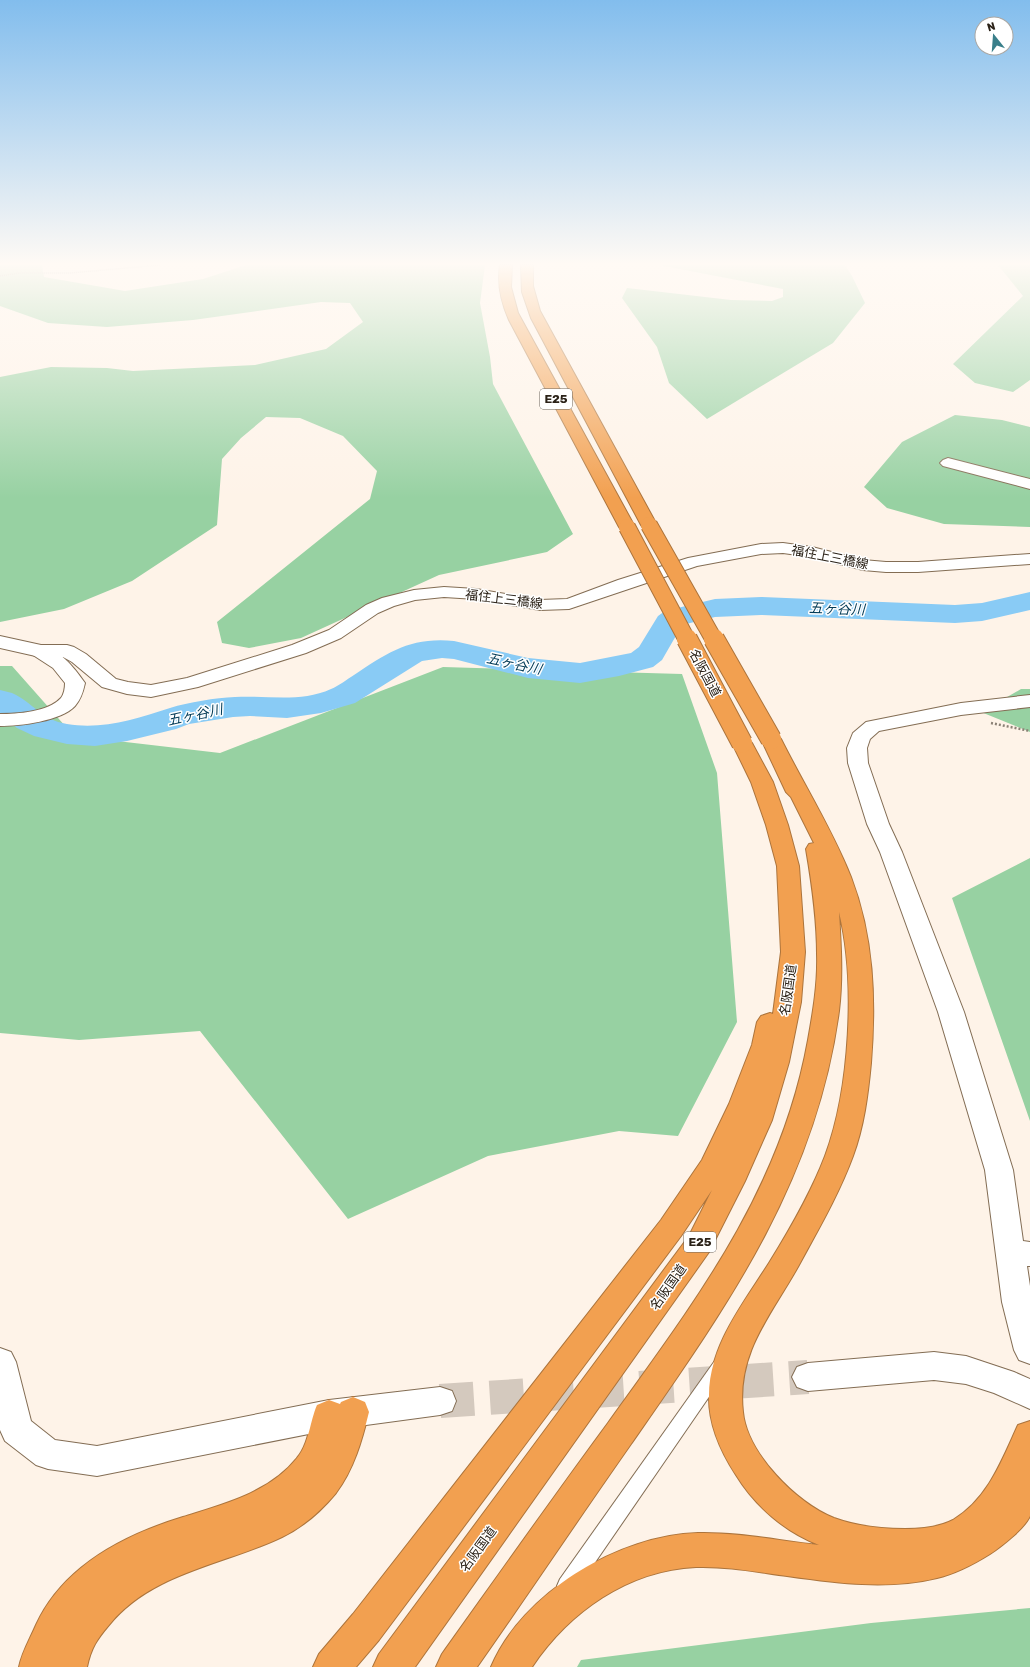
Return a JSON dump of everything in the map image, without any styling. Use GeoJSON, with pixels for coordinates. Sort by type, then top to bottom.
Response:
{"type":"FeatureCollection","features":[{"type":"Feature","properties":{"kind":"highway","name":"名阪国道"},"geometry":{"type":"LineString","coordinates":[[392,1667],[699,1244],[731,1181],[758,1120],[776,1062],[788,1002],[793,952],[788,866],[777,825],[762,782],[527,343]]}},
{"type":"Feature","properties":{"kind":"highway","name":"名阪国道"},"geometry":{"type":"LineString","coordinates":[[455,1667],[685,1341],[736,1262],[771,1196],[797,1133],[814,1073],[825,1013],[830,958],[828,908],[821,867],[811,826],[792,779],[771,739],[649,525],[550,343]]}},
{"type":"Feature","properties":{"kind":"highway"},"geometry":{"type":"LineString","coordinates":[[792,779],[824,839],[841,880],[852,914],[859,952],[862,983],[861,1034],[849,1119],[839,1155],[822,1194],[788,1256],[736,1343],[728,1367],[724,1400],[730,1429],[742,1455],[760,1481],[785,1506],[814,1526],[854,1540],[893,1546],[931,1545],[965,1532],[989,1512],[1008,1486],[1023,1457],[1030,1436]]}},
{"type":"Feature","properties":{"kind":"highway"},"geometry":{"type":"LineString","coordinates":[[332,1667],[371,1620],[671,1228],[713,1166],[743,1104],[765,1045],[777,992],[784,948],[786,903],[784,865],[777,825]]}},
{"type":"Feature","properties":{"kind":"highway"},"geometry":{"type":"LineString","coordinates":[[38,1667],[39,1661],[59,1620],[85,1588],[115,1563],[148,1546],[230,1519],[261,1506],[288,1489],[310,1468],[341,1414]]}},
{"type":"Feature","properties":{"kind":"highway"},"geometry":{"type":"LineString","coordinates":[[68,1667],[76,1640],[93,1614],[98,1607],[122,1586],[151,1568],[234,1540],[272,1524],[307,1499],[329,1476],[344,1446],[341,1414]]}},
{"type":"Feature","properties":{"kind":"highway"},"geometry":{"type":"LineString","coordinates":[[510,1667],[539,1627],[571,1597],[604,1576],[643,1561],[682,1551],[723,1550],[803,1561],[858,1566],[907,1566],[940,1561],[977,1544],[1007,1521],[1030,1483]]}},
{"type":"Feature","properties":{"kind":"street"},"geometry":{"type":"LineString","coordinates":[[948,463],[1030,484]]}},
{"type":"Feature","properties":{"kind":"street","name":"福住上三橋線"},"geometry":{"type":"LineString","coordinates":[[0,642],[40,651],[67,651],[79,658],[109,683],[127,688],[151,691],[191,683],[299,649],[335,634],[372,608],[414,595],[444,592],[476,594],[540,604],[568,604],[624,584],[694,562],[761,549],[775,548],[812,552],[864,565],[886,567],[926,567],[1030,559]]}},
{"type":"Feature","properties":{"kind":"street"},"geometry":{"type":"LineString","coordinates":[[0,720],[30,717],[48,712],[67,702],[74,693],[75,683],[68,672],[52,657],[40,651]]}},
{"type":"Feature","properties":{"kind":"street"},"geometry":{"type":"LineString","coordinates":[[1030,700],[961,709],[873,726],[860,737],[857,748],[858,763],[878,824],[891,852],[951,1012],[999,1170],[1021,1253],[1018,1302],[1030,1350]]}},
{"type":"Feature","properties":{"kind":"street"},"geometry":{"type":"LineString","coordinates":[[0,1362],[17,1430],[48,1454],[98,1461],[341,1414],[440,1401]]}},
{"type":"Feature","properties":{"kind":"street"},"geometry":{"type":"LineString","coordinates":[[808,1377],[934,1366],[966,1370],[1003,1382],[1030,1394]]}},
{"type":"Feature","properties":{"kind":"lane"},"geometry":{"type":"LineString","coordinates":[[539,1627],[736,1343]]}},
{"type":"Feature","properties":{"kind":"green space"},"geometry":{"type":"Polygon","coordinates":[[[335,343],[487,343],[493,384],[573,534],[547,552],[439,575],[301,638],[249,648],[222,643],[217,622],[370,499],[377,471],[343,436],[300,418],[266,417],[241,438],[222,459],[217,525],[132,581],[64,609],[0,622],[0,377],[51,367],[107,368],[133,371],[255,365],[326,349],[335,343]]]}},
{"type":"Feature","properties":{"kind":"green space"},"geometry":{"type":"Polygon","coordinates":[[[654,343],[833,343],[707,419],[669,383],[657,347],[654,343]]]}},
{"type":"Feature","properties":{"kind":"green space"},"geometry":{"type":"Polygon","coordinates":[[[975,343],[1030,343],[1030,380],[1013,392],[975,383],[953,364],[975,343]]]}},
{"type":"Feature","properties":{"kind":"green space"},"geometry":{"type":"Polygon","coordinates":[[[955,415],[1002,420],[1030,427],[1030,527],[944,524],[887,508],[864,487],[902,442],[955,415]]]}},
{"type":"Feature","properties":{"kind":"green space"},"geometry":{"type":"Polygon","coordinates":[[[0,666],[12,666],[74,736],[220,753],[443,667],[682,674],[717,773],[737,1022],[678,1136],[619,1131],[488,1156],[348,1219],[200,1031],[79,1040],[0,1033],[0,666]]]}},
{"type":"Feature","properties":{"kind":"green space"},"geometry":{"type":"Polygon","coordinates":[[[1021,689],[1030,689],[1030,732],[981,712],[1021,689]]]}},
{"type":"Feature","properties":{"kind":"green space"},"geometry":{"type":"Polygon","coordinates":[[[1030,858],[1030,1121],[952,898],[1030,858]]]}},
{"type":"Feature","properties":{"kind":"green space"},"geometry":{"type":"Polygon","coordinates":[[[1030,1608],[1030,1667],[577,1667],[581,1660],[871,1623],[1030,1608]]]}},
{"type":"Feature","properties":{"kind":"waterway","name":"五ヶ谷川"},"geometry":{"type":"LineString","coordinates":[[0,700],[29,721],[46,729],[67,734],[95,736],[127,731],[164,722],[182,715],[233,707],[250,706],[287,708],[321,703],[343,696],[402,658],[415,652],[442,649],[454,650],[528,668],[559,672],[580,673],[619,666],[642,660],[651,653],[669,622],[676,617],[715,608],[761,606],[955,614],[982,612],[1030,601]]}},
{"type":"Feature","properties":{"kind":"tunnel"},"geometry":{"type":"LineString","coordinates":[[440,1401],[808,1377]]}}]}
